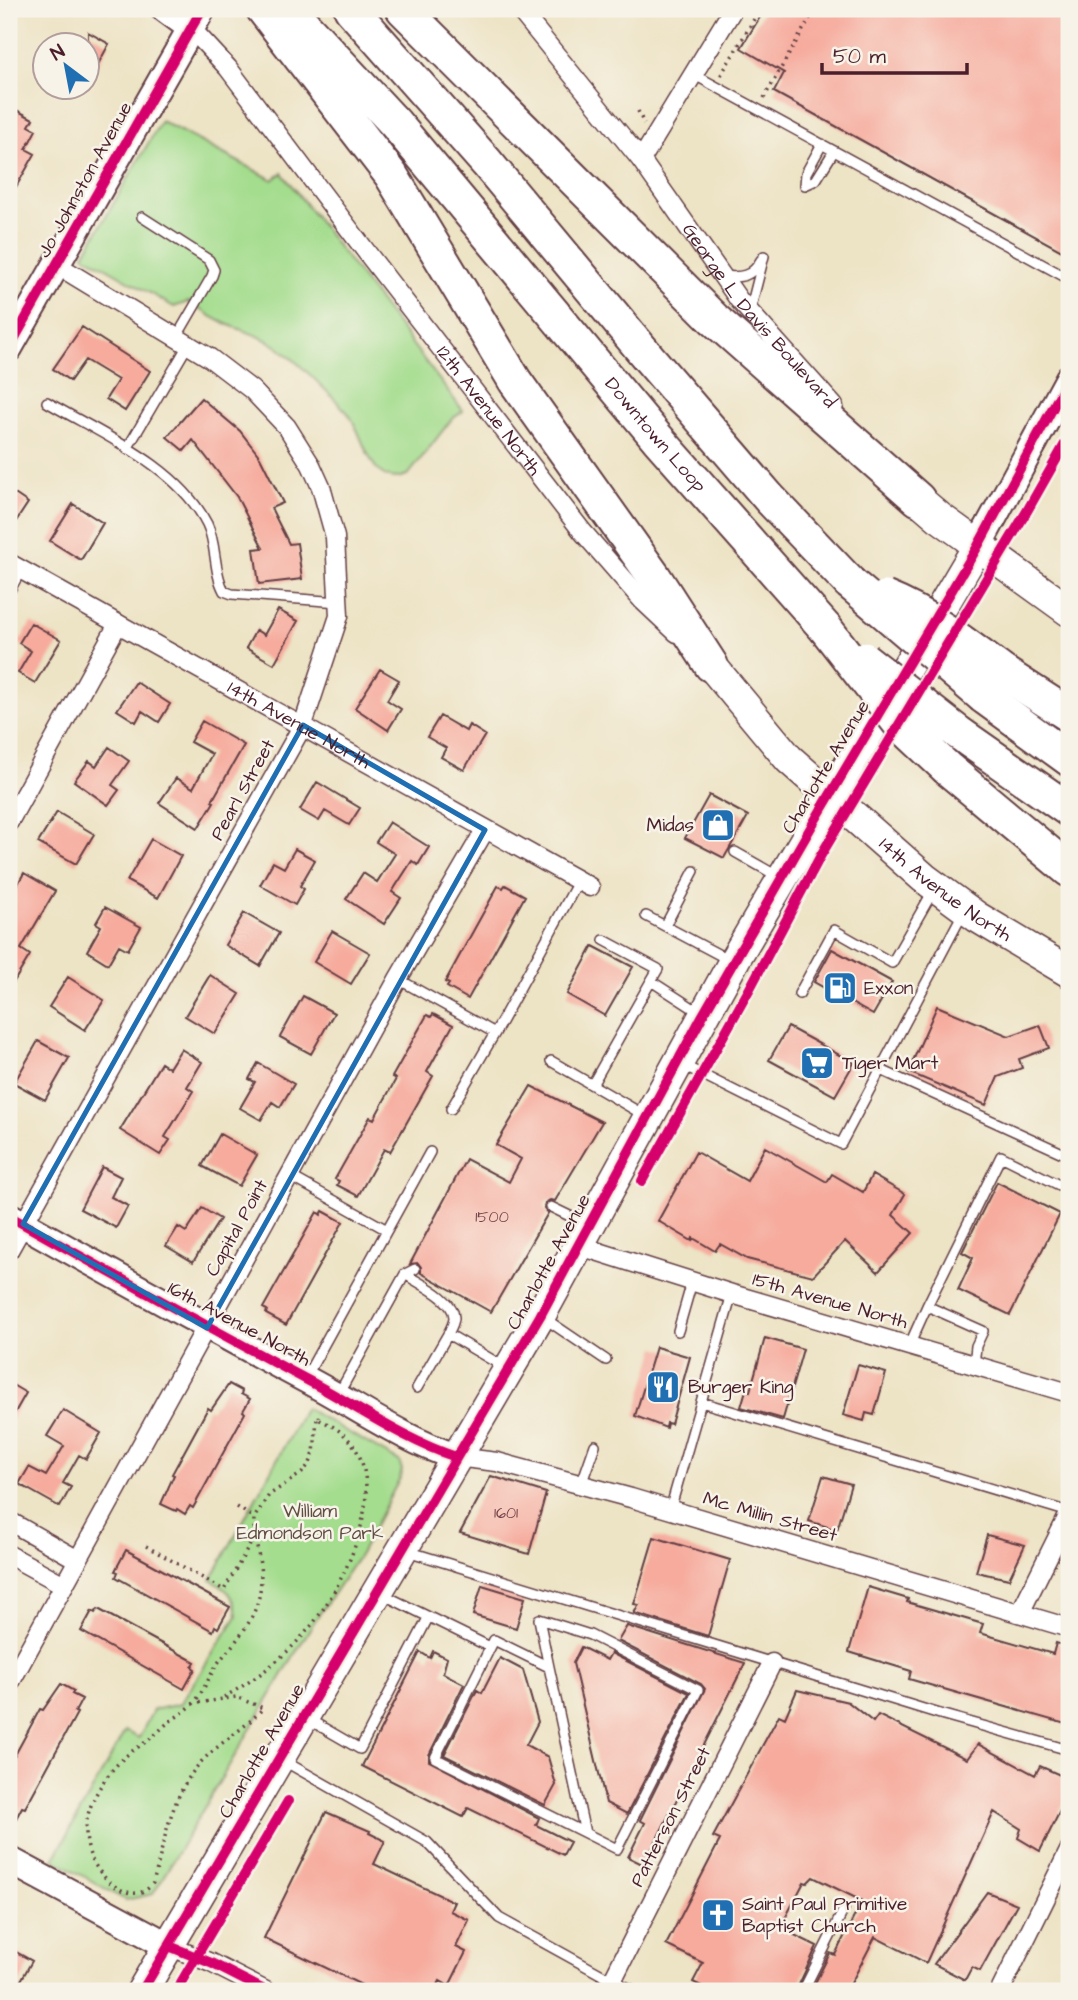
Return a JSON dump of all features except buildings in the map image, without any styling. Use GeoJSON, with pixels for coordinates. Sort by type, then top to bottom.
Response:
{"type":"FeatureCollection","features":[{"type":"Feature","properties":{"kind":"highway"},"geometry":{"type":"LineString","coordinates":[[351,9],[487,163],[769,498],[850,583],[910,608],[954,636],[992,684],[1069,760]]}},
{"type":"Feature","properties":{"kind":"highway"},"geometry":{"type":"LineString","coordinates":[[403,9],[714,318],[918,499]]}},
{"type":"Feature","properties":{"kind":"highway"},"geometry":{"type":"LineString","coordinates":[[282,16],[391,175],[515,381],[653,575],[711,665]]}},
{"type":"Feature","properties":{"kind":"highway","name":"Downtown Loop"},"geometry":{"type":"LineString","coordinates":[[282,16],[395,123],[659,439],[826,629],[960,734],[1069,810]]}},
{"type":"Feature","properties":{"kind":"highway"},"geometry":{"type":"LineString","coordinates":[[826,629],[899,723],[948,769],[1069,870]]}},
{"type":"Feature","properties":{"kind":"highway"},"geometry":{"type":"LineString","coordinates":[[992,684],[1069,715]]}},
{"type":"Feature","properties":{"kind":"main road","name":"George L Davis Boulevard"},"geometry":{"type":"LineString","coordinates":[[918,499],[1069,611]]}},
{"type":"Feature","properties":{"kind":"main road","name":"Charlotte Avenue"},"geometry":{"type":"LineString","coordinates":[[142,1991],[540,1316],[703,1015],[978,546]]}},
{"type":"Feature","properties":{"kind":"main road","name":"12th Avenue North"},"geometry":{"type":"LineString","coordinates":[[711,665],[789,759],[830,795]]}},
{"type":"Feature","properties":{"kind":"main road","name":"14th Avenue North"},"geometry":{"type":"LineString","coordinates":[[830,795],[966,909],[1069,972]]}},
{"type":"Feature","properties":{"kind":"street","name":"12th Avenue North"},"geometry":{"type":"LineString","coordinates":[[166,9],[197,18],[228,68],[582,531],[643,601],[711,665]]}},
{"type":"Feature","properties":{"kind":"street","name":"George L Davis Boulevard"},"geometry":{"type":"LineString","coordinates":[[519,9],[641,160],[750,313],[918,499]]}},
{"type":"Feature","properties":{"kind":"street"},"geometry":{"type":"LineString","coordinates":[[641,160],[733,9]]}},
{"type":"Feature","properties":{"kind":"street","name":"Jo Johnston Avenue"},"geometry":{"type":"LineString","coordinates":[[9,348],[197,18]]}},
{"type":"Feature","properties":{"kind":"street","name":"Pearl Street"},"geometry":{"type":"LineString","coordinates":[[9,1250],[16,1220],[303,725],[339,616],[335,537],[321,487],[311,465],[286,427],[252,390],[210,358],[57,265]]}},
{"type":"Feature","properties":{"kind":"street"},"geometry":{"type":"LineString","coordinates":[[978,546],[1069,378]]}},
{"type":"Feature","properties":{"kind":"street","name":"14th Avenue North"},"geometry":{"type":"LineString","coordinates":[[15,566],[584,884]]}},
{"type":"Feature","properties":{"kind":"street"},"geometry":{"type":"LineString","coordinates":[[9,822],[118,624]]}},
{"type":"Feature","properties":{"kind":"street","name":"Capital Point"},"geometry":{"type":"LineString","coordinates":[[9,1685],[398,979],[485,830]]}},
{"type":"Feature","properties":{"kind":"street","name":"16th Avenue North"},"geometry":{"type":"LineString","coordinates":[[16,1220],[423,1446],[456,1457]]}},
{"type":"Feature","properties":{"kind":"street","name":"15th Avenue North"},"geometry":{"type":"LineString","coordinates":[[585,1236],[692,1282],[1069,1393]]}},
{"type":"Feature","properties":{"kind":"street","name":"Mc Millin Street"},"geometry":{"type":"LineString","coordinates":[[456,1457],[497,1462],[581,1485],[1069,1628]]}},
{"type":"Feature","properties":{"kind":"street"},"geometry":{"type":"LineString","coordinates":[[1020,1613],[1069,1513]]}},
{"type":"Feature","properties":{"kind":"street"},"geometry":{"type":"LineString","coordinates":[[9,1521],[78,1560]]}},
{"type":"Feature","properties":{"kind":"street"},"geometry":{"type":"LineString","coordinates":[[9,1555],[64,1585]]}},
{"type":"Feature","properties":{"kind":"street","name":"Patterson Street"},"geometry":{"type":"LineString","coordinates":[[610,1986],[772,1663]]}},
{"type":"Feature","properties":{"kind":"street"},"geometry":{"type":"LineString","coordinates":[[999,1991],[1068,1858]]}},
{"type":"Feature","properties":{"kind":"street"},"geometry":{"type":"LineString","coordinates":[[9,1860],[169,1946],[211,1963],[266,1991]]}},
{"type":"Feature","properties":{"kind":"lane"},"geometry":{"type":"LineString","coordinates":[[693,74],[1069,279]]}},
{"type":"Feature","properties":{"kind":"lane"},"geometry":{"type":"LineString","coordinates":[[822,144],[806,173],[805,185],[816,180],[834,151]]}},
{"type":"Feature","properties":{"kind":"lane"},"geometry":{"type":"LineString","coordinates":[[127,449],[212,276],[212,264],[142,217]]}},
{"type":"Feature","properties":{"kind":"lane"},"geometry":{"type":"LineString","coordinates":[[722,276],[747,276],[764,256],[750,313]]}},
{"type":"Feature","properties":{"kind":"lane"},"geometry":{"type":"LineString","coordinates":[[47,402],[127,449],[177,483],[197,505],[208,527],[224,591],[232,594],[339,601]]}},
{"type":"Feature","properties":{"kind":"lane"},"geometry":{"type":"LineString","coordinates":[[9,592],[15,566]]}},
{"type":"Feature","properties":{"kind":"lane"},"geometry":{"type":"LineString","coordinates":[[735,852],[781,879]]}},
{"type":"Feature","properties":{"kind":"lane"},"geometry":{"type":"LineString","coordinates":[[665,926],[694,871]]}},
{"type":"Feature","properties":{"kind":"lane"},"geometry":{"type":"LineString","coordinates":[[451,1109],[584,884]]}},
{"type":"Feature","properties":{"kind":"lane"},"geometry":{"type":"LineString","coordinates":[[799,994],[834,930],[892,963],[936,886]]}},
{"type":"Feature","properties":{"kind":"lane"},"geometry":{"type":"LineString","coordinates":[[678,1062],[841,1144],[966,909]]}},
{"type":"Feature","properties":{"kind":"lane"},"geometry":{"type":"LineString","coordinates":[[646,916],[733,963]]}},
{"type":"Feature","properties":{"kind":"lane"},"geometry":{"type":"LineString","coordinates":[[592,1085],[657,969],[604,940]]}},
{"type":"Feature","properties":{"kind":"lane"},"geometry":{"type":"LineString","coordinates":[[398,979],[495,1033]]}},
{"type":"Feature","properties":{"kind":"lane"},"geometry":{"type":"LineString","coordinates":[[652,981],[703,1015]]}},
{"type":"Feature","properties":{"kind":"lane"},"geometry":{"type":"LineString","coordinates":[[551,1061],[649,1118]]}},
{"type":"Feature","properties":{"kind":"lane"},"geometry":{"type":"LineString","coordinates":[[881,1070],[1069,1156]]}},
{"type":"Feature","properties":{"kind":"lane"},"geometry":{"type":"LineString","coordinates":[[305,1379],[430,1152]]}},
{"type":"Feature","properties":{"kind":"lane"},"geometry":{"type":"LineString","coordinates":[[909,1346],[1001,1156],[1059,1185]]}},
{"type":"Feature","properties":{"kind":"lane"},"geometry":{"type":"LineString","coordinates":[[290,1176],[387,1230]]}},
{"type":"Feature","properties":{"kind":"lane"},"geometry":{"type":"LineString","coordinates":[[551,1206],[585,1236]]}},
{"type":"Feature","properties":{"kind":"lane"},"geometry":{"type":"LineString","coordinates":[[337,1396],[405,1274],[415,1269]]}},
{"type":"Feature","properties":{"kind":"lane"},"geometry":{"type":"LineString","coordinates":[[405,1274],[447,1301],[454,1318],[448,1334],[416,1388]]}},
{"type":"Feature","properties":{"kind":"lane"},"geometry":{"type":"LineString","coordinates":[[678,1331],[692,1282]]}},
{"type":"Feature","properties":{"kind":"lane"},"geometry":{"type":"LineString","coordinates":[[670,1510],[732,1294]]}},
{"type":"Feature","properties":{"kind":"lane"},"geometry":{"type":"LineString","coordinates":[[927,1306],[983,1331],[976,1346],[974,1365]]}},
{"type":"Feature","properties":{"kind":"lane"},"geometry":{"type":"LineString","coordinates":[[540,1316],[606,1360]]}},
{"type":"Feature","properties":{"kind":"lane"},"geometry":{"type":"LineString","coordinates":[[448,1334],[508,1370]]}},
{"type":"Feature","properties":{"kind":"lane"},"geometry":{"type":"LineString","coordinates":[[701,1402],[1069,1513]]}},
{"type":"Feature","properties":{"kind":"lane"},"geometry":{"type":"LineString","coordinates":[[581,1485],[594,1445]]}},
{"type":"Feature","properties":{"kind":"lane"},"geometry":{"type":"LineString","coordinates":[[402,1549],[772,1663],[1069,1750]]}},
{"type":"Feature","properties":{"kind":"lane"},"geometry":{"type":"LineString","coordinates":[[377,1592],[490,1647]]}},
{"type":"Feature","properties":{"kind":"lane"},"geometry":{"type":"LineString","coordinates":[[302,1716],[360,1749],[428,1618]]}},
{"type":"Feature","properties":{"kind":"lane"},"geometry":{"type":"LineString","coordinates":[[549,1667],[494,1640],[435,1758],[585,1833],[617,1849],[698,1689],[590,1635],[539,1619],[585,1833]]}},
{"type":"Feature","properties":{"kind":"lane"},"geometry":{"type":"LineString","coordinates":[[278,1757],[427,1842],[499,1918],[610,1986],[636,1991]]}},
{"type":"Feature","properties":{"kind":"lane"},"geometry":{"type":"LineString","coordinates":[[803,1991],[844,1909]]}},
{"type":"Feature","properties":{"kind":"path"},"geometry":{"type":"LineString","coordinates":[[721,75],[760,9]]}},
{"type":"Feature","properties":{"kind":"path"},"geometry":{"type":"LineString","coordinates":[[764,97],[815,9]]}},
{"type":"Feature","properties":{"kind":"path"},"geometry":{"type":"LineString","coordinates":[[192,1704],[223,1698],[245,1699],[262,1708],[250,1724],[231,1736],[199,1765],[170,1815],[153,1883],[140,1895],[130,1893],[103,1877],[94,1865],[86,1834],[92,1802],[109,1774],[125,1757],[192,1704],[210,1680],[215,1667],[244,1632],[255,1612],[261,1577],[254,1518],[269,1495],[302,1473],[310,1463],[314,1454],[318,1418],[331,1424],[342,1434],[361,1462],[366,1484],[366,1504],[360,1534],[349,1563],[312,1625],[268,1669],[223,1698]]}},
{"type":"Feature","properties":{"kind":"path"},"geometry":{"type":"LineString","coordinates":[[237,1507],[254,1518]]}},
{"type":"Feature","properties":{"kind":"path"},"geometry":{"type":"LineString","coordinates":[[146,1546],[225,1590],[256,1535]]}},
{"type":"Feature","properties":{"kind":"highlighted area"},"geometry":{"type":"Polygon","coordinates":[[[303,725],[485,830],[207,1328],[23,1224],[303,725]]]}},
{"type":"Feature","properties":{"kind":"green space"},"geometry":{"type":"Polygon","coordinates":[[[161,121],[273,180],[282,173],[463,411],[451,420],[409,474],[395,478],[376,468],[346,411],[305,370],[272,343],[220,321],[188,302],[174,307],[84,255],[161,121]]]}},
{"type":"Feature","properties":{"kind":"green space","name":"William Edmondson Park"},"geometry":{"type":"Polygon","coordinates":[[[305,1408],[399,1461],[402,1470],[400,1478],[360,1554],[312,1625],[153,1894],[125,1900],[54,1859],[125,1731],[139,1738],[153,1710],[180,1704],[237,1616],[230,1594],[211,1580],[305,1408]]]}},
{"type":"Feature","properties":{"kind":"cycle path"},"geometry":{"type":"LineString","coordinates":[[9,348],[202,9]]}},
{"type":"Feature","properties":{"kind":"cycle path"},"geometry":{"type":"LineString","coordinates":[[142,1991],[540,1316],[703,1015],[978,546],[1069,378]]}},
{"type":"Feature","properties":{"kind":"cycle path"},"geometry":{"type":"LineString","coordinates":[[642,1181],[821,855],[1069,437]]}},
{"type":"Feature","properties":{"kind":"cycle path"},"geometry":{"type":"LineString","coordinates":[[9,1216],[399,1432],[456,1457]]}},
{"type":"Feature","properties":{"kind":"cycle path"},"geometry":{"type":"LineString","coordinates":[[176,1991],[288,1801]]}},
{"type":"Feature","properties":{"kind":"cycle path"},"geometry":{"type":"LineString","coordinates":[[169,1946],[211,1963],[266,1991]]}},
{"type":"Feature","properties":{"kind":"place","name":"Midas"},"geometry":{"type":"Point","coordinates":[718,825]}},
{"type":"Feature","properties":{"kind":"place","name":"Exxon"},"geometry":{"type":"Point","coordinates":[840,988]}},
{"type":"Feature","properties":{"kind":"place","name":"Tiger Mart"},"geometry":{"type":"Point","coordinates":[817,1063]}},
{"type":"Feature","properties":{"kind":"place","name":"Burger King"},"geometry":{"type":"Point","coordinates":[663,1387]}},
{"type":"Feature","properties":{"kind":"place","name":"Saint Paul Primitive Baptist Church"},"geometry":{"type":"Point","coordinates":[718,1915]}}]}
